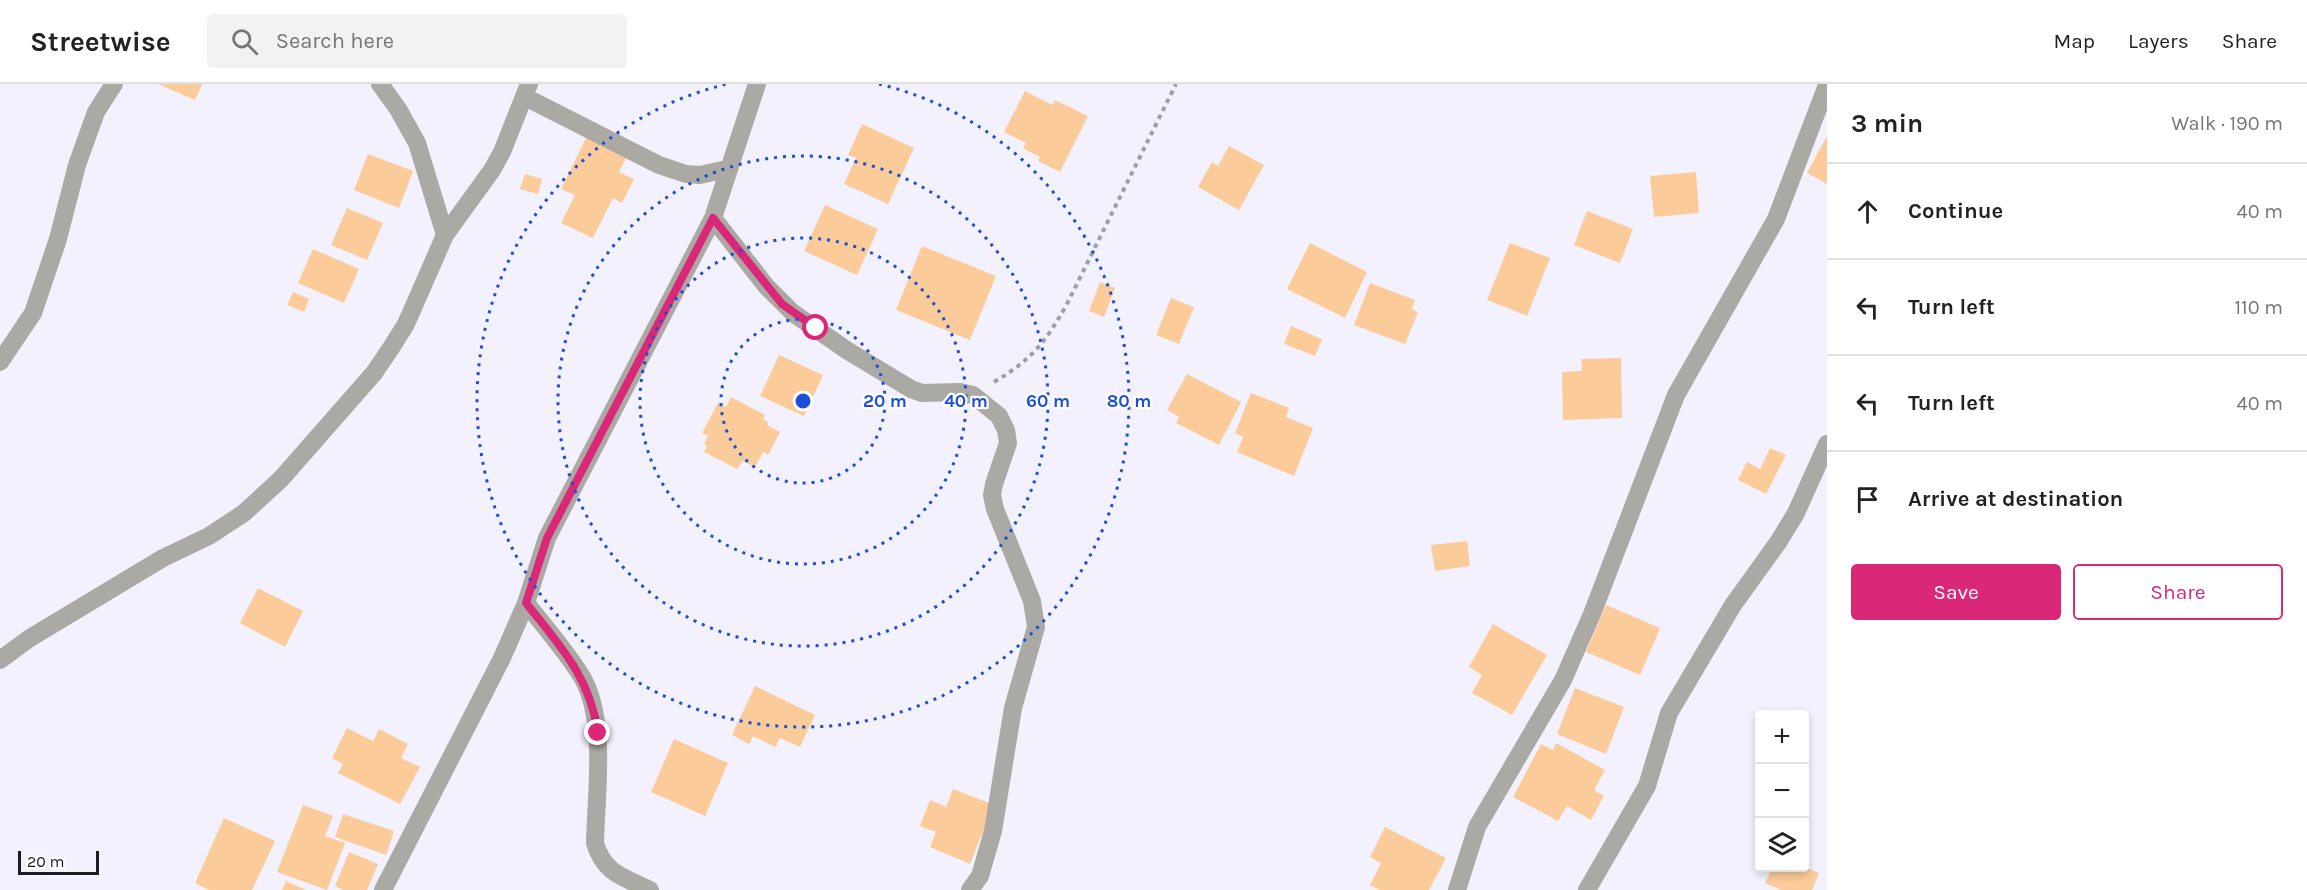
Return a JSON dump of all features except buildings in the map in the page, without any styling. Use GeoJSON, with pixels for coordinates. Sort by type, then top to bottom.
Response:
{"type":"FeatureCollection","features":[{"type":"Feature","properties":{"kind":"street"},"geometry":{"type":"LineString","coordinates":[[0,362],[33,313],[57,239],[77,165],[96,112],[114,84]]}},
{"type":"Feature","properties":{"kind":"street"},"geometry":{"type":"LineString","coordinates":[[380,84],[398,109],[417,143],[445,235]]}},
{"type":"Feature","properties":{"kind":"street"},"geometry":{"type":"LineString","coordinates":[[383,890],[502,658],[526,603],[547,538],[713,218],[757,84]]}},
{"type":"Feature","properties":{"kind":"street"},"geometry":{"type":"LineString","coordinates":[[1457,890],[1477,827],[1563,680],[1593,614],[1676,395],[1776,219],[1827,85]]}},
{"type":"Feature","properties":{"kind":"street"},"geometry":{"type":"LineString","coordinates":[[0,660],[30,638],[154,563],[209,536],[244,513],[281,479],[374,373],[391,348],[406,324],[445,235],[492,170],[502,152],[527,90],[659,165],[700,175],[728,169]]}},
{"type":"Feature","properties":{"kind":"street"},"geometry":{"type":"LineString","coordinates":[[713,218],[782,304],[848,351],[911,389],[922,393],[960,392],[973,395],[999,416],[1006,430],[1008,443],[992,495],[995,509],[1032,602],[1036,627],[1013,708],[993,831],[980,876],[970,890]]}},
{"type":"Feature","properties":{"kind":"street"},"geometry":{"type":"LineString","coordinates":[[1587,890],[1647,786],[1669,713],[1733,605],[1796,513],[1827,444]]}},
{"type":"Feature","properties":{"kind":"street"},"geometry":{"type":"LineString","coordinates":[[526,603],[582,677],[595,713],[598,733],[595,843],[599,857],[607,868],[650,890]]}},
{"type":"Feature","properties":{"kind":"path"},"geometry":{"type":"LineString","coordinates":[[973,395],[1018,368],[1047,339],[1066,306],[1176,84]]}},
{"type":"Feature","properties":{"kind":"route"},"geometry":{"type":"LineString","coordinates":[[598,733],[589,692],[582,677],[526,603],[547,538],[713,218],[782,304],[816,328]]}}]}
